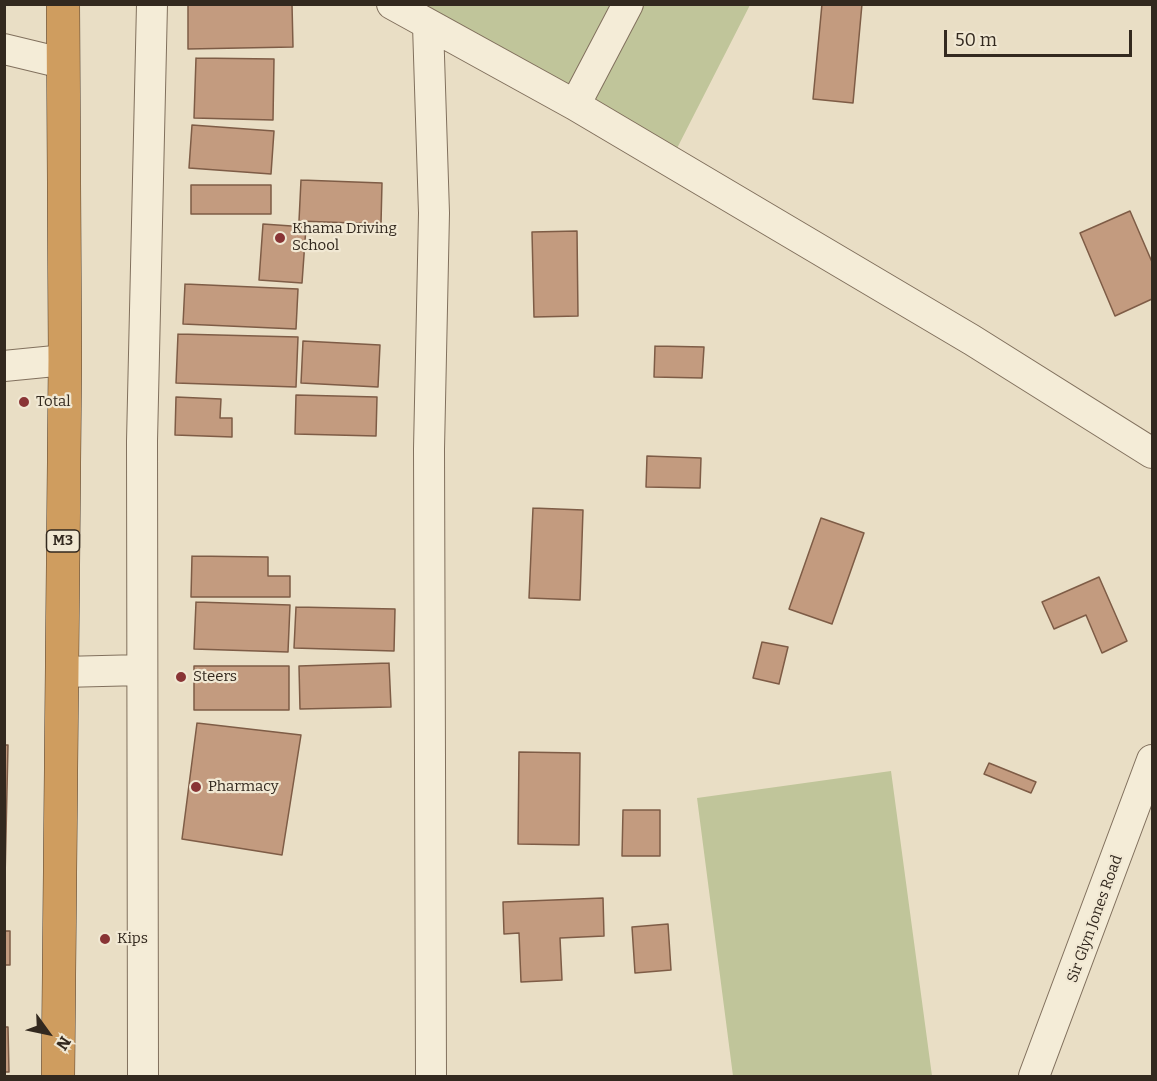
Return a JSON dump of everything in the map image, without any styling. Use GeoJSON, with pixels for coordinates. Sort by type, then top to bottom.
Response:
{"type":"FeatureCollection","features":[{"type":"Feature","properties":{"kind":"highway","name":"M3"},"geometry":{"type":"LineString","coordinates":[[58,1077],[65,360],[63,4]]}},
{"type":"Feature","properties":{"kind":"street"},"geometry":{"type":"LineString","coordinates":[[143,1077],[142,430],[152,4]]}},
{"type":"Feature","properties":{"kind":"street"},"geometry":{"type":"LineString","coordinates":[[392,4],[575,105],[972,340],[1152,453]]}},
{"type":"Feature","properties":{"kind":"street"},"geometry":{"type":"LineString","coordinates":[[575,105],[628,4]]}},
{"type":"Feature","properties":{"kind":"street"},"geometry":{"type":"LineString","coordinates":[[428,25],[434,213],[429,449],[431,1077]]}},
{"type":"Feature","properties":{"kind":"street"},"geometry":{"type":"LineString","coordinates":[[4,49],[62,63]]}},
{"type":"Feature","properties":{"kind":"street"},"geometry":{"type":"LineString","coordinates":[[4,366],[65,360]]}},
{"type":"Feature","properties":{"kind":"street"},"geometry":{"type":"LineString","coordinates":[[62,672],[142,670]]}},
{"type":"Feature","properties":{"kind":"street","name":"Sir Glyn Jones Road"},"geometry":{"type":"LineString","coordinates":[[1034,1077],[1152,760]]}},
{"type":"Feature","properties":{"kind":"green space"},"geometry":{"type":"Polygon","coordinates":[[[397,5],[750,5],[670,162],[397,5]]]}},
{"type":"Feature","properties":{"kind":"green space"},"geometry":{"type":"Polygon","coordinates":[[[891,771],[932,1076],[733,1076],[697,798],[891,771]]]}},
{"type":"Feature","properties":{"kind":"building"},"geometry":{"type":"Polygon","coordinates":[[[188,4],[292,4],[293,47],[188,49],[188,4]]]}},
{"type":"Feature","properties":{"kind":"building"},"geometry":{"type":"Polygon","coordinates":[[[822,4],[862,4],[853,103],[813,99],[822,4]]]}},
{"type":"Feature","properties":{"kind":"building"},"geometry":{"type":"Polygon","coordinates":[[[196,58],[274,59],[273,120],[194,118],[196,58]]]}},
{"type":"Feature","properties":{"kind":"building"},"geometry":{"type":"Polygon","coordinates":[[[192,125],[274,131],[271,174],[189,168],[192,125]]]}},
{"type":"Feature","properties":{"kind":"building"},"geometry":{"type":"Polygon","coordinates":[[[301,180],[382,183],[381,224],[299,221],[301,180]]]}},
{"type":"Feature","properties":{"kind":"building"},"geometry":{"type":"Polygon","coordinates":[[[191,185],[271,185],[271,214],[191,214],[191,185]]]}},
{"type":"Feature","properties":{"kind":"building"},"geometry":{"type":"Polygon","coordinates":[[[1130,211],[1152,262],[1152,299],[1115,316],[1080,233],[1130,211]]]}},
{"type":"Feature","properties":{"kind":"building"},"geometry":{"type":"Polygon","coordinates":[[[263,224],[306,227],[302,283],[259,280],[263,224]]]}},
{"type":"Feature","properties":{"kind":"building"},"geometry":{"type":"Polygon","coordinates":[[[577,231],[578,316],[534,317],[532,232],[577,231]]]}},
{"type":"Feature","properties":{"kind":"building"},"geometry":{"type":"Polygon","coordinates":[[[185,284],[298,289],[296,329],[183,324],[185,284]]]}},
{"type":"Feature","properties":{"kind":"building"},"geometry":{"type":"Polygon","coordinates":[[[178,334],[298,337],[296,387],[176,383],[178,334]]]}},
{"type":"Feature","properties":{"kind":"building"},"geometry":{"type":"Polygon","coordinates":[[[303,341],[380,345],[378,387],[301,383],[303,341]]]}},
{"type":"Feature","properties":{"kind":"building"},"geometry":{"type":"Polygon","coordinates":[[[655,346],[704,347],[702,378],[654,377],[655,346]]]}},
{"type":"Feature","properties":{"kind":"building"},"geometry":{"type":"Polygon","coordinates":[[[296,395],[377,397],[376,436],[295,434],[296,395]]]}},
{"type":"Feature","properties":{"kind":"building"},"geometry":{"type":"Polygon","coordinates":[[[176,397],[221,399],[220,418],[232,418],[232,437],[175,435],[176,397]]]}},
{"type":"Feature","properties":{"kind":"building"},"geometry":{"type":"Polygon","coordinates":[[[647,456],[701,458],[700,488],[646,487],[647,456]]]}},
{"type":"Feature","properties":{"kind":"building"},"geometry":{"type":"Polygon","coordinates":[[[533,508],[583,510],[580,600],[529,598],[533,508]]]}},
{"type":"Feature","properties":{"kind":"building"},"geometry":{"type":"Polygon","coordinates":[[[821,518],[864,533],[832,624],[789,609],[821,518]]]}},
{"type":"Feature","properties":{"kind":"building"},"geometry":{"type":"Polygon","coordinates":[[[192,556],[268,557],[268,576],[290,576],[290,597],[191,597],[192,556]]]}},
{"type":"Feature","properties":{"kind":"building"},"geometry":{"type":"Polygon","coordinates":[[[1099,577],[1127,641],[1102,653],[1086,615],[1054,629],[1042,602],[1099,577]]]}},
{"type":"Feature","properties":{"kind":"building"},"geometry":{"type":"Polygon","coordinates":[[[196,602],[290,605],[288,652],[194,649],[196,602]]]}},
{"type":"Feature","properties":{"kind":"building"},"geometry":{"type":"Polygon","coordinates":[[[296,607],[395,609],[394,651],[294,648],[296,607]]]}},
{"type":"Feature","properties":{"kind":"building"},"geometry":{"type":"Polygon","coordinates":[[[762,642],[788,647],[779,684],[753,678],[762,642]]]}},
{"type":"Feature","properties":{"kind":"building"},"geometry":{"type":"Polygon","coordinates":[[[389,663],[391,707],[300,709],[299,666],[389,663]]]}},
{"type":"Feature","properties":{"kind":"building"},"geometry":{"type":"Polygon","coordinates":[[[194,666],[289,666],[289,710],[194,710],[194,666]]]}},
{"type":"Feature","properties":{"kind":"building"},"geometry":{"type":"Polygon","coordinates":[[[197,723],[301,735],[282,855],[182,839],[197,723]]]}},
{"type":"Feature","properties":{"kind":"building"},"geometry":{"type":"Polygon","coordinates":[[[4,745],[8,745],[5,879],[4,879],[4,745]]]}},
{"type":"Feature","properties":{"kind":"building"},"geometry":{"type":"Polygon","coordinates":[[[519,752],[580,753],[579,845],[518,844],[519,752]]]}},
{"type":"Feature","properties":{"kind":"building"},"geometry":{"type":"Polygon","coordinates":[[[989,763],[1036,782],[1031,793],[984,774],[989,763]]]}},
{"type":"Feature","properties":{"kind":"building"},"geometry":{"type":"Polygon","coordinates":[[[623,810],[660,810],[660,856],[622,856],[623,810]]]}},
{"type":"Feature","properties":{"kind":"building"},"geometry":{"type":"Polygon","coordinates":[[[603,898],[604,936],[560,938],[562,980],[521,982],[519,933],[504,934],[503,902],[603,898]]]}},
{"type":"Feature","properties":{"kind":"building"},"geometry":{"type":"Polygon","coordinates":[[[668,924],[671,970],[635,973],[632,927],[668,924]]]}},
{"type":"Feature","properties":{"kind":"building"},"geometry":{"type":"Polygon","coordinates":[[[4,931],[10,931],[10,965],[4,965],[4,931]]]}},
{"type":"Feature","properties":{"kind":"building"},"geometry":{"type":"Polygon","coordinates":[[[4,1027],[8,1027],[9,1072],[4,1072],[4,1027]]]}},
{"type":"Feature","properties":{"kind":"place","name":"Khama Driving School"},"geometry":{"type":"Point","coordinates":[280,238]}},
{"type":"Feature","properties":{"kind":"place","name":"Total"},"geometry":{"type":"Point","coordinates":[24,402]}},
{"type":"Feature","properties":{"kind":"place","name":"Steers"},"geometry":{"type":"Point","coordinates":[181,677]}},
{"type":"Feature","properties":{"kind":"place","name":"Pharmacy"},"geometry":{"type":"Point","coordinates":[196,787]}},
{"type":"Feature","properties":{"kind":"place","name":"Kips"},"geometry":{"type":"Point","coordinates":[105,939]}}]}
